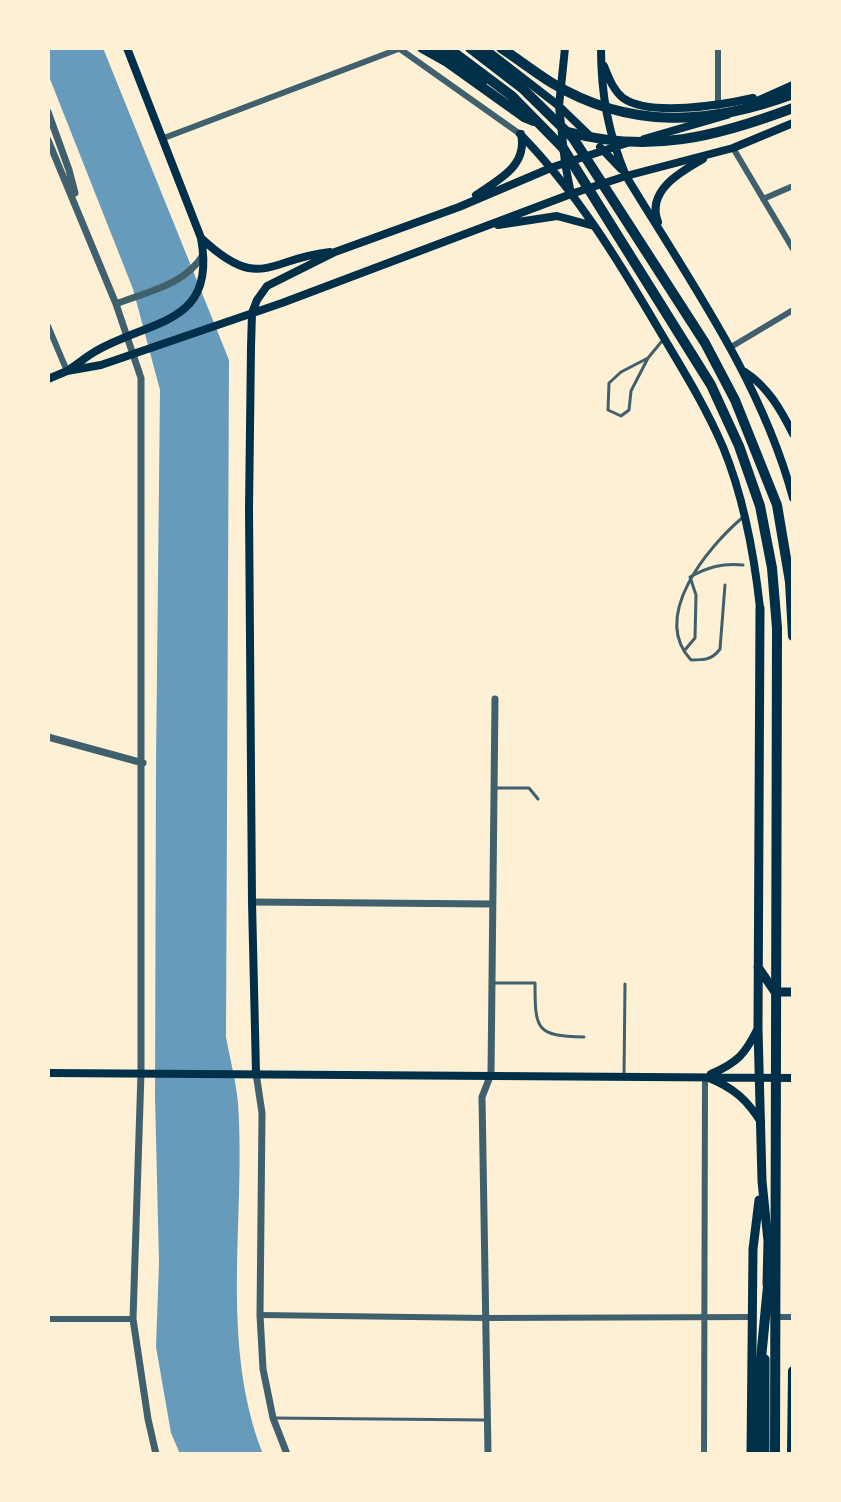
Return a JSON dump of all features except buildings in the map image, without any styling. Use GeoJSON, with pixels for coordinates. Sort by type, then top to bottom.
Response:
{"type":"FeatureCollection","features":[{"type":"Feature","properties":{"kind":"highway"},"geometry":{"type":"LineString","coordinates":[[422,48],[447,62],[524,117],[597,140],[690,140],[793,108]]}},
{"type":"Feature","properties":{"kind":"highway"},"geometry":{"type":"LineString","coordinates":[[448,48],[512,96],[563,148],[711,385],[739,446],[760,506],[772,568],[777,628],[775,1454]]}},
{"type":"Feature","properties":{"kind":"highway"},"geometry":{"type":"LineString","coordinates":[[470,48],[522,88],[573,138],[705,343],[735,400],[777,505],[790,582],[793,636]]}},
{"type":"Feature","properties":{"kind":"highway"},"geometry":{"type":"LineString","coordinates":[[501,48],[552,83],[632,116],[697,118],[769,103],[793,94]]}},
{"type":"Feature","properties":{"kind":"highway"},"geometry":{"type":"LineString","coordinates":[[754,1454],[775,1218]]}},
{"type":"Feature","properties":{"kind":"highway"},"geometry":{"type":"LineString","coordinates":[[792,1454],[793,1371]]}},
{"type":"Feature","properties":{"kind":"main road"},"geometry":{"type":"LineString","coordinates":[[48,379],[67,371],[96,351],[177,316],[201,286],[201,238],[127,48]]}},
{"type":"Feature","properties":{"kind":"main road"},"geometry":{"type":"LineString","coordinates":[[436,48],[453,57],[495,92],[559,106]]}},
{"type":"Feature","properties":{"kind":"main road"},"geometry":{"type":"LineString","coordinates":[[484,48],[559,106],[626,176]]}},
{"type":"Feature","properties":{"kind":"main road"},"geometry":{"type":"LineString","coordinates":[[565,48],[559,106],[571,194]]}},
{"type":"Feature","properties":{"kind":"main road"},"geometry":{"type":"LineString","coordinates":[[601,48],[604,107],[614,147],[626,176],[731,347],[782,459],[793,498]]}},
{"type":"Feature","properties":{"kind":"main road"},"geometry":{"type":"LineString","coordinates":[[601,59],[612,85],[620,96],[631,103],[718,106],[766,96]]}},
{"type":"Feature","properties":{"kind":"main road"},"geometry":{"type":"LineString","coordinates":[[256,1073],[249,509],[252,313],[257,300],[267,286],[335,252],[459,207],[553,167],[720,119],[793,85]]}},
{"type":"Feature","properties":{"kind":"main road"},"geometry":{"type":"LineString","coordinates":[[67,371],[101,365],[252,313],[571,194],[733,148],[793,123]]}},
{"type":"Feature","properties":{"kind":"main road"},"geometry":{"type":"LineString","coordinates":[[520,134],[553,167],[594,226],[695,390],[723,448],[745,515],[755,564],[760,608],[758,1029],[762,1181],[768,1241],[765,1454]]}},
{"type":"Feature","properties":{"kind":"main road"},"geometry":{"type":"LineString","coordinates":[[459,207],[509,173],[520,158],[523,145],[520,134]]}},
{"type":"Feature","properties":{"kind":"main road"},"geometry":{"type":"LineString","coordinates":[[666,242],[655,213],[657,197],[683,171],[712,153]]}},
{"type":"Feature","properties":{"kind":"main road"},"geometry":{"type":"LineString","coordinates":[[478,228],[557,216],[594,226]]}},
{"type":"Feature","properties":{"kind":"main road"},"geometry":{"type":"LineString","coordinates":[[201,238],[228,261],[243,268],[276,267],[311,254],[335,252]]}},
{"type":"Feature","properties":{"kind":"main road"},"geometry":{"type":"LineString","coordinates":[[742,370],[758,380],[793,434]]}},
{"type":"Feature","properties":{"kind":"main road"},"geometry":{"type":"LineString","coordinates":[[758,967],[775,992],[793,992]]}},
{"type":"Feature","properties":{"kind":"main road"},"geometry":{"type":"LineString","coordinates":[[705,1077],[728,1067],[745,1053],[758,1029]]}},
{"type":"Feature","properties":{"kind":"main road"},"geometry":{"type":"LineString","coordinates":[[48,1073],[793,1078]]}},
{"type":"Feature","properties":{"kind":"main road"},"geometry":{"type":"LineString","coordinates":[[705,1077],[730,1087],[748,1102],[762,1123]]}},
{"type":"Feature","properties":{"kind":"main road"},"geometry":{"type":"LineString","coordinates":[[754,1454],[753,1249],[762,1181]]}},
{"type":"Feature","properties":{"kind":"street"},"geometry":{"type":"LineString","coordinates":[[718,48],[718,106]]}},
{"type":"Feature","properties":{"kind":"street"},"geometry":{"type":"LineString","coordinates":[[164,138],[401,49],[520,134]]}},
{"type":"Feature","properties":{"kind":"street"},"geometry":{"type":"LineString","coordinates":[[48,112],[69,170],[80,215]]}},
{"type":"Feature","properties":{"kind":"street"},"geometry":{"type":"LineString","coordinates":[[48,140],[129,336],[141,378],[141,1073],[133,1319],[156,1454]]}},
{"type":"Feature","properties":{"kind":"street"},"geometry":{"type":"LineString","coordinates":[[733,148],[793,249]]}},
{"type":"Feature","properties":{"kind":"street"},"geometry":{"type":"LineString","coordinates":[[763,199],[793,186]]}},
{"type":"Feature","properties":{"kind":"street"},"geometry":{"type":"LineString","coordinates":[[116,304],[180,279],[196,267],[203,254]]}},
{"type":"Feature","properties":{"kind":"street"},"geometry":{"type":"LineString","coordinates":[[731,347],[793,310]]}},
{"type":"Feature","properties":{"kind":"street"},"geometry":{"type":"LineString","coordinates":[[48,326],[67,371]]}},
{"type":"Feature","properties":{"kind":"street"},"geometry":{"type":"LineString","coordinates":[[488,1454],[482,1097],[491,1074],[495,699]]}},
{"type":"Feature","properties":{"kind":"street"},"geometry":{"type":"LineString","coordinates":[[48,737],[143,763]]}},
{"type":"Feature","properties":{"kind":"street"},"geometry":{"type":"LineString","coordinates":[[252,902],[492,904]]}},
{"type":"Feature","properties":{"kind":"street"},"geometry":{"type":"LineString","coordinates":[[256,1073],[262,1113],[260,1315],[263,1369],[273,1418],[287,1454]]}},
{"type":"Feature","properties":{"kind":"street"},"geometry":{"type":"LineString","coordinates":[[704,1454],[705,1077]]}},
{"type":"Feature","properties":{"kind":"street"},"geometry":{"type":"LineString","coordinates":[[260,1315],[793,1317]]}},
{"type":"Feature","properties":{"kind":"street"},"geometry":{"type":"LineString","coordinates":[[48,1319],[133,1319]]}},
{"type":"Feature","properties":{"kind":"lane"},"geometry":{"type":"LineString","coordinates":[[648,358],[621,372],[609,383],[608,410],[621,416],[629,410],[631,391],[648,358],[664,338]]}},
{"type":"Feature","properties":{"kind":"lane"},"geometry":{"type":"LineString","coordinates":[[725,585],[720,649],[714,657],[691,660],[678,636],[680,603],[690,577],[718,538],[745,515]]}},
{"type":"Feature","properties":{"kind":"lane"},"geometry":{"type":"LineString","coordinates":[[690,577],[705,568],[725,563],[743,565]]}},
{"type":"Feature","properties":{"kind":"lane"},"geometry":{"type":"LineString","coordinates":[[684,651],[695,638],[696,595],[690,577]]}},
{"type":"Feature","properties":{"kind":"lane"},"geometry":{"type":"LineString","coordinates":[[494,788],[529,788],[538,799]]}},
{"type":"Feature","properties":{"kind":"lane"},"geometry":{"type":"LineString","coordinates":[[492,983],[535,983],[535,1013],[538,1023],[546,1032],[558,1036],[584,1037]]}},
{"type":"Feature","properties":{"kind":"lane"},"geometry":{"type":"LineString","coordinates":[[624,1076],[625,984]]}},
{"type":"Feature","properties":{"kind":"lane"},"geometry":{"type":"LineString","coordinates":[[273,1418],[487,1420]]}},
{"type":"Feature","properties":{"kind":"water"},"geometry":{"type":"Polygon","coordinates":[[[48,48],[103,48],[229,360],[226,1037],[238,1103],[240,1147],[238,1325],[250,1412],[263,1454],[180,1454],[171,1433],[156,1347],[159,1263],[155,1096],[160,390],[133,289],[48,74],[48,48]]]}}]}
